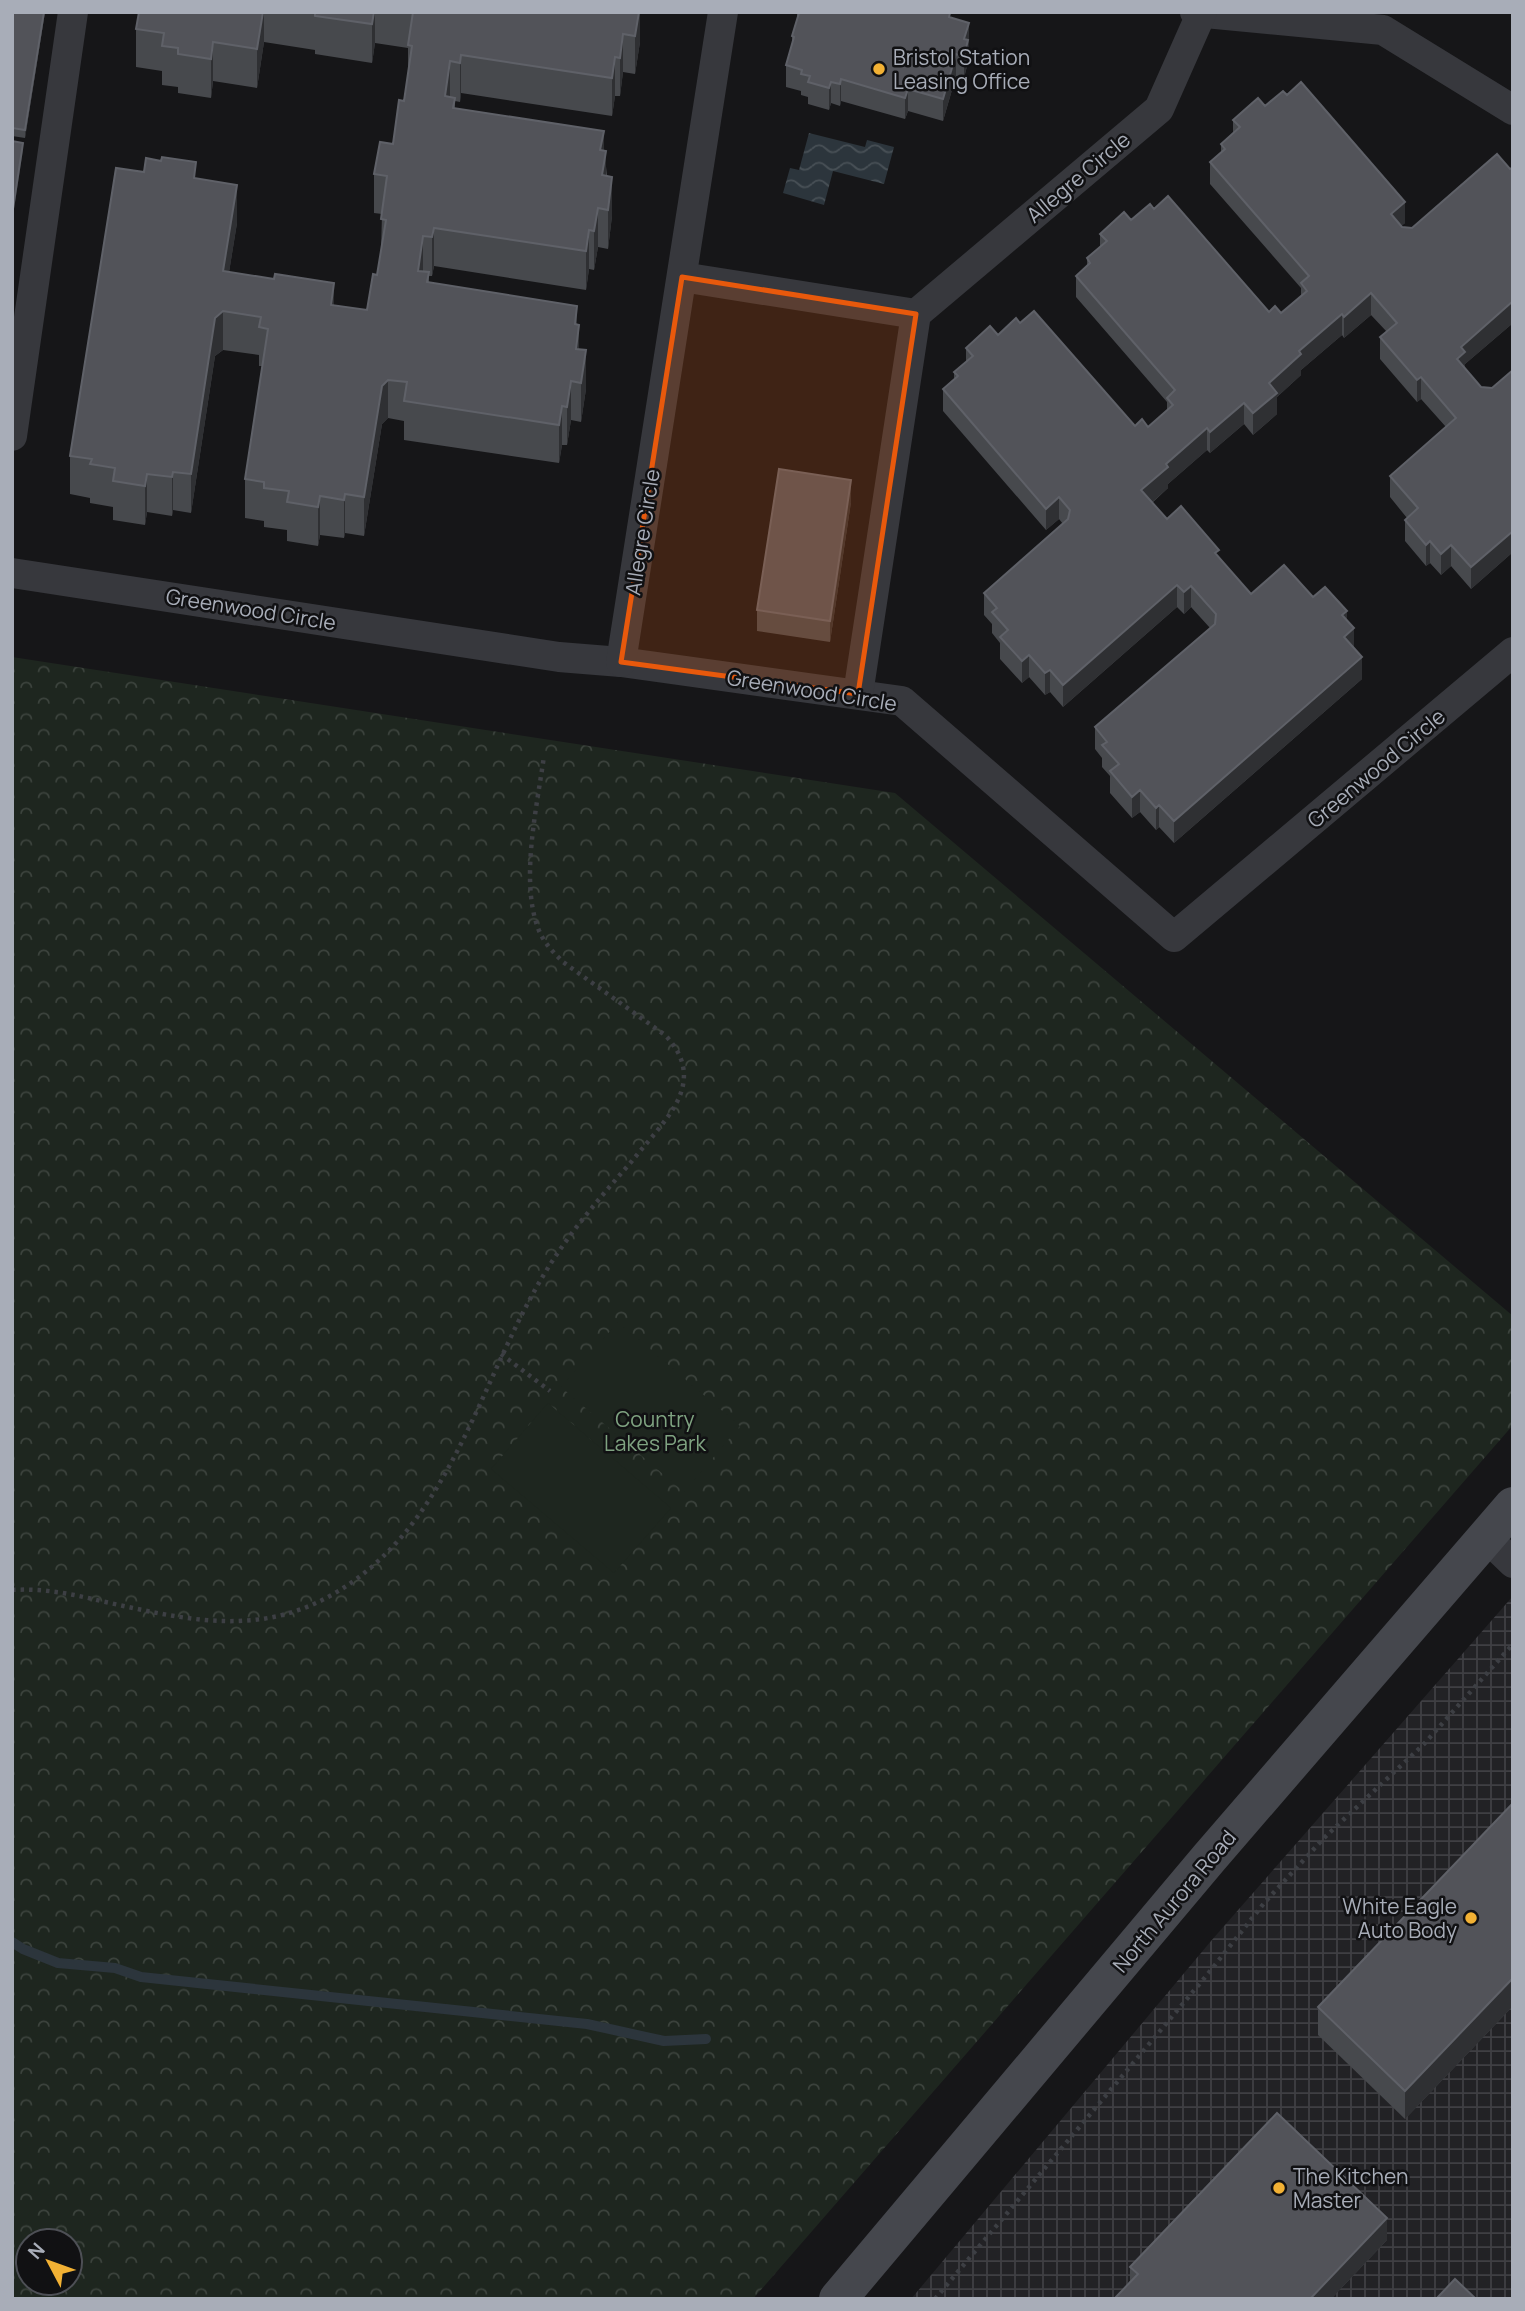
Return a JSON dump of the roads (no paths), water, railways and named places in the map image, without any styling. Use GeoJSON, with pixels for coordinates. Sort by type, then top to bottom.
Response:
{"type":"FeatureCollection","features":[{"type":"Feature","properties":{"kind":"main road","name":"North Aurora Road"},"geometry":{"type":"LineString","coordinates":[[838,2299],[1209,1858],[1513,1506]]}},
{"type":"Feature","properties":{"kind":"street"},"geometry":{"type":"LineString","coordinates":[[12,436],[73,12]]}},
{"type":"Feature","properties":{"kind":"street","name":"Allegre Circle"},"geometry":{"type":"LineString","coordinates":[[621,662],[723,12]]}},
{"type":"Feature","properties":{"kind":"street"},"geometry":{"type":"LineString","coordinates":[[1200,13],[1383,30],[1513,110]]}},
{"type":"Feature","properties":{"kind":"street","name":"Allegre Circle"},"geometry":{"type":"LineString","coordinates":[[916,314],[1159,109],[1200,13]]}},
{"type":"Feature","properties":{"kind":"street"},"geometry":{"type":"LineString","coordinates":[[682,277],[916,314],[858,694]]}},
{"type":"Feature","properties":{"kind":"street","name":"Greenwood Circle"},"geometry":{"type":"LineString","coordinates":[[12,573],[559,657],[621,662],[902,701],[1174,937],[1513,652]]}},
{"type":"Feature","properties":{"kind":"street"},"geometry":{"type":"LineString","coordinates":[[1486,1537],[1513,1563]]}},
{"type":"Feature","properties":{"kind":"water"},"geometry":{"type":"Polygon","coordinates":[[[809,133],[865,147],[867,140],[894,147],[884,184],[833,171],[824,205],[783,193],[790,168],[799,170],[809,133]]]}},
{"type":"Feature","properties":{"kind":"waterway"},"geometry":{"type":"LineString","coordinates":[[12,1942],[58,1963],[115,1968],[141,1977],[587,2024],[664,2041],[706,2039]]}},
{"type":"Feature","properties":{"kind":"place","name":"Bristol Station Leasing Office"},"geometry":{"type":"Point","coordinates":[879,69]}},
{"type":"Feature","properties":{"kind":"place","name":"White Eagle Auto Body"},"geometry":{"type":"Point","coordinates":[1471,1918]}},
{"type":"Feature","properties":{"kind":"place","name":"The Kitchen Master"},"geometry":{"type":"Point","coordinates":[1279,2188]}},
{"type":"Feature","properties":{"kind":"park label","name":"Country Lakes Park"},"geometry":{"type":"Point","coordinates":[655,1431]}}]}
